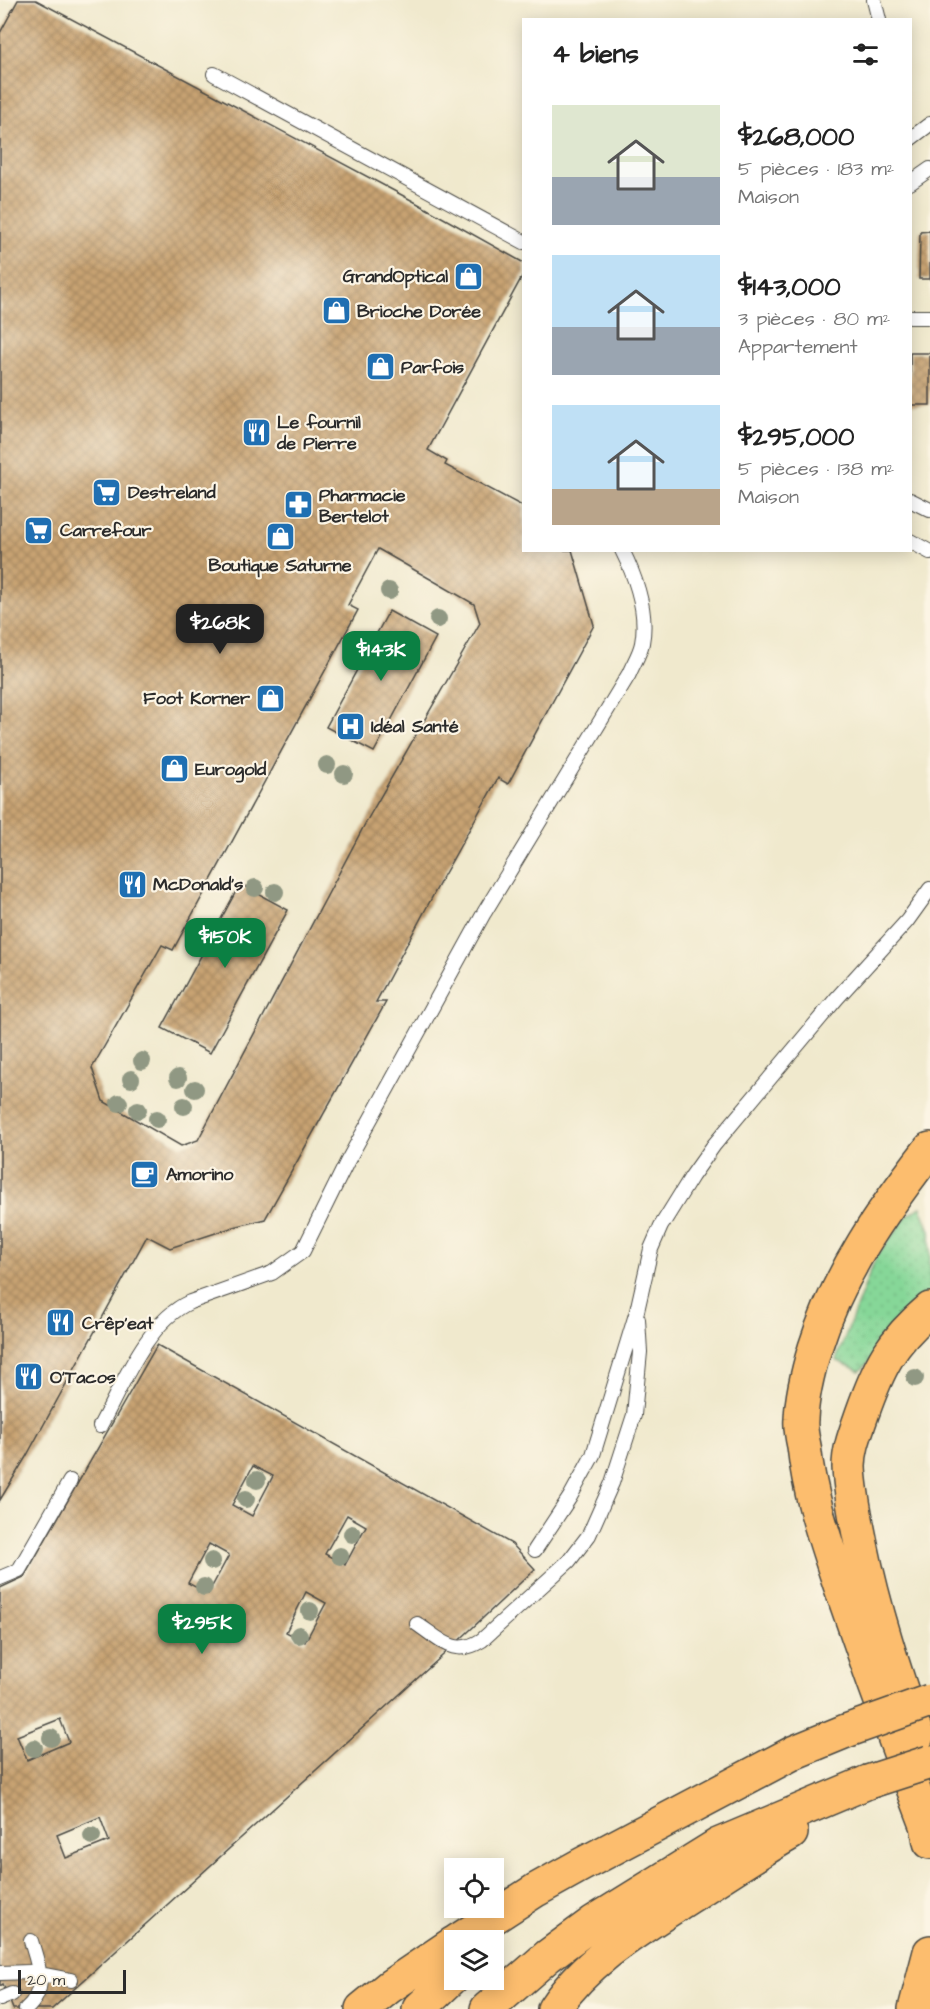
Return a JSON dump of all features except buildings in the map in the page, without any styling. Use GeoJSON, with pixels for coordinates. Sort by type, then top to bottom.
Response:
{"type":"FeatureCollection","features":[{"type":"Feature","properties":{"kind":"highway"},"geometry":{"type":"LineString","coordinates":[[930,1149],[895,1194],[859,1248],[840,1283],[825,1316],[813,1357],[805,1386],[800,1420],[815,1507],[878,1697],[927,1825],[930,1842]]}},
{"type":"Feature","properties":{"kind":"highway"},"geometry":{"type":"LineString","coordinates":[[930,1309],[896,1342],[883,1361],[852,1443],[849,1467],[857,1523],[888,1654],[930,1774]]}},
{"type":"Feature","properties":{"kind":"highway"},"geometry":{"type":"LineString","coordinates":[[870,1392],[897,1362],[930,1339]]}},
{"type":"Feature","properties":{"kind":"highway"},"geometry":{"type":"LineString","coordinates":[[474,1930],[536,1890],[795,1752],[930,1701]]}},
{"type":"Feature","properties":{"kind":"highway"},"geometry":{"type":"LineString","coordinates":[[487,2009],[548,1956],[594,1922],[718,1845],[868,1782],[930,1762]]}},
{"type":"Feature","properties":{"kind":"highway"},"geometry":{"type":"LineString","coordinates":[[554,2009],[592,1966],[647,1924],[868,1782]]}},
{"type":"Feature","properties":{"kind":"highway"},"geometry":{"type":"LineString","coordinates":[[504,1934],[634,1837]]}},
{"type":"Feature","properties":{"kind":"highway"},"geometry":{"type":"LineString","coordinates":[[362,2009],[389,1987],[444,1950]]}},
{"type":"Feature","properties":{"kind":"highway"},"geometry":{"type":"LineString","coordinates":[[915,2009],[930,1952]]}},
{"type":"Feature","properties":{"kind":"highway"},"geometry":{"type":"LineString","coordinates":[[419,2009],[444,1985]]}},
{"type":"Feature","properties":{"kind":"lane"},"geometry":{"type":"LineString","coordinates":[[874,0],[878,18]]}},
{"type":"Feature","properties":{"kind":"lane"},"geometry":{"type":"LineString","coordinates":[[214,74],[522,241]]}},
{"type":"Feature","properties":{"kind":"lane"},"geometry":{"type":"LineString","coordinates":[[912,137],[930,124]]}},
{"type":"Feature","properties":{"kind":"lane"},"geometry":{"type":"LineString","coordinates":[[912,182],[930,169]]}},
{"type":"Feature","properties":{"kind":"lane"},"geometry":{"type":"LineString","coordinates":[[912,317],[930,317]]}},
{"type":"Feature","properties":{"kind":"lane"},"geometry":{"type":"LineString","coordinates":[[912,501],[930,510]]}},
{"type":"Feature","properties":{"kind":"lane"},"geometry":{"type":"LineString","coordinates":[[912,542],[930,552]]}},
{"type":"Feature","properties":{"kind":"lane"},"geometry":{"type":"LineString","coordinates":[[100,1426],[146,1341],[163,1319],[176,1308],[272,1273],[303,1251],[346,1162],[484,913],[629,674],[642,645],[644,623],[639,593],[623,552]]}},
{"type":"Feature","properties":{"kind":"lane"},"geometry":{"type":"LineString","coordinates":[[535,1550],[570,1497],[593,1455],[637,1311],[643,1277],[661,1226],[714,1144],[837,998],[907,921],[930,889]]}},
{"type":"Feature","properties":{"kind":"lane"},"geometry":{"type":"LineString","coordinates":[[417,1624],[452,1647],[467,1648],[474,1645],[569,1561],[589,1535],[616,1472],[634,1415],[640,1352],[637,1311]]}},
{"type":"Feature","properties":{"kind":"lane"},"geometry":{"type":"LineString","coordinates":[[0,1578],[19,1570],[70,1481]]}},
{"type":"Feature","properties":{"kind":"lane"},"geometry":{"type":"LineString","coordinates":[[26,2009],[35,2000],[40,1984],[40,1974],[31,1941]]}},
{"type":"Feature","properties":{"kind":"lane"},"geometry":{"type":"LineString","coordinates":[[0,1973],[30,1972],[71,1980]]}},
{"type":"Feature","properties":{"kind":"green space"},"geometry":{"type":"Polygon","coordinates":[[[921,1207],[930,1231],[930,1300],[860,1371],[836,1360],[876,1257],[906,1217],[921,1207]]]}},
{"type":"Feature","properties":{"kind":"place","name":"GrandOptical"},"geometry":{"type":"Point","coordinates":[469,276]}},
{"type":"Feature","properties":{"kind":"place","name":"Brioche Dorée"},"geometry":{"type":"Point","coordinates":[336,311]}},
{"type":"Feature","properties":{"kind":"place","name":"Parfois"},"geometry":{"type":"Point","coordinates":[380,367]}},
{"type":"Feature","properties":{"kind":"place","name":"Le fournil de Pierre"},"geometry":{"type":"Point","coordinates":[256,432]}},
{"type":"Feature","properties":{"kind":"place","name":"Destreland"},"geometry":{"type":"Point","coordinates":[107,492]}},
{"type":"Feature","properties":{"kind":"place","name":"Pharmacie Bertelot"},"geometry":{"type":"Point","coordinates":[298,505]}},
{"type":"Feature","properties":{"kind":"place","name":"Carrefour"},"geometry":{"type":"Point","coordinates":[39,530]}},
{"type":"Feature","properties":{"kind":"place","name":"Boutique Saturne"},"geometry":{"type":"Point","coordinates":[280,536]}},
{"type":"Feature","properties":{"kind":"place","name":"Foot Korner"},"geometry":{"type":"Point","coordinates":[271,698]}},
{"type":"Feature","properties":{"kind":"place","name":"Idéal Santé"},"geometry":{"type":"Point","coordinates":[350,726]}},
{"type":"Feature","properties":{"kind":"place","name":"Eurogold"},"geometry":{"type":"Point","coordinates":[174,769]}},
{"type":"Feature","properties":{"kind":"place","name":"McDonald's"},"geometry":{"type":"Point","coordinates":[132,884]}},
{"type":"Feature","properties":{"kind":"place","name":"Amorino"},"geometry":{"type":"Point","coordinates":[145,1174]}},
{"type":"Feature","properties":{"kind":"place","name":"Crêp'eat"},"geometry":{"type":"Point","coordinates":[61,1323]}},
{"type":"Feature","properties":{"kind":"place","name":"O'Tacos"},"geometry":{"type":"Point","coordinates":[29,1377]}}]}
